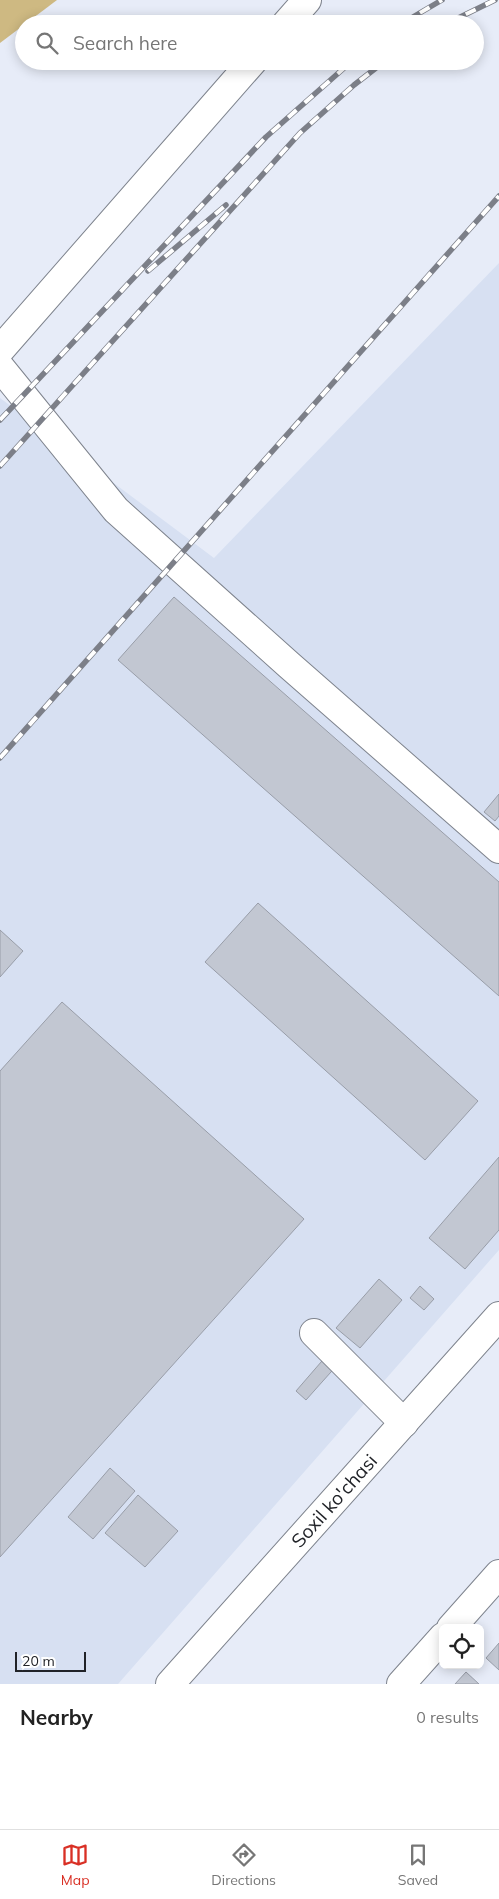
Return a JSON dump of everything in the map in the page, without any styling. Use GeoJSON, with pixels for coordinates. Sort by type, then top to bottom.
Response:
{"type":"FeatureCollection","features":[{"type":"Feature","properties":{"kind":"street"},"geometry":{"type":"LineString","coordinates":[[294,15],[307,0]]}},
{"type":"Feature","properties":{"kind":"street"},"geometry":{"type":"LineString","coordinates":[[0,350],[245,70]]}},
{"type":"Feature","properties":{"kind":"street"},"geometry":{"type":"LineString","coordinates":[[0,367],[116,510],[289,666],[499,848]]}},
{"type":"Feature","properties":{"kind":"street","name":"Soxil ko'chasi"},"geometry":{"type":"LineString","coordinates":[[170,1684],[499,1316]]}},
{"type":"Feature","properties":{"kind":"street"},"geometry":{"type":"LineString","coordinates":[[314,1333],[404,1423]]}},
{"type":"Feature","properties":{"kind":"street"},"geometry":{"type":"LineString","coordinates":[[455,1624],[499,1574]]}},
{"type":"Feature","properties":{"kind":"street"},"geometry":{"type":"LineString","coordinates":[[400,1684],[439,1641]]}},
{"type":"Feature","properties":{"kind":"shaded area"},"geometry":{"type":"Polygon","coordinates":[[[0,0],[57,0],[37,15],[15,15],[15,32],[0,43],[0,0]]]}},
{"type":"Feature","properties":{"kind":"shaded area"},"geometry":{"type":"Polygon","coordinates":[[[499,263],[499,1250],[118,1684],[0,1684],[0,398],[214,558],[499,263]]]}},
{"type":"Feature","properties":{"kind":"building"},"geometry":{"type":"Polygon","coordinates":[[[174,597],[499,882],[499,996],[118,660],[174,597]]]}},
{"type":"Feature","properties":{"kind":"building"},"geometry":{"type":"Polygon","coordinates":[[[499,794],[499,816],[495,821],[484,812],[499,794]]]}},
{"type":"Feature","properties":{"kind":"building"},"geometry":{"type":"Polygon","coordinates":[[[258,903],[478,1101],[425,1160],[205,962],[258,903]]]}},
{"type":"Feature","properties":{"kind":"building"},"geometry":{"type":"Polygon","coordinates":[[[0,930],[23,951],[0,977],[0,930]]]}},
{"type":"Feature","properties":{"kind":"building"},"geometry":{"type":"Polygon","coordinates":[[[62,1002],[304,1219],[0,1557],[0,1071],[62,1002]]]}},
{"type":"Feature","properties":{"kind":"building"},"geometry":{"type":"Polygon","coordinates":[[[499,1157],[499,1230],[465,1269],[429,1238],[499,1157]]]}},
{"type":"Feature","properties":{"kind":"building"},"geometry":{"type":"Polygon","coordinates":[[[379,1279],[402,1300],[360,1348],[336,1328],[379,1279]]]}},
{"type":"Feature","properties":{"kind":"building"},"geometry":{"type":"Polygon","coordinates":[[[420,1286],[434,1299],[424,1310],[410,1298],[420,1286]]]}},
{"type":"Feature","properties":{"kind":"building"},"geometry":{"type":"Polygon","coordinates":[[[328,1354],[339,1363],[306,1400],[296,1391],[328,1354]]]}},
{"type":"Feature","properties":{"kind":"building"},"geometry":{"type":"Polygon","coordinates":[[[110,1468],[135,1491],[93,1539],[68,1517],[110,1468]]]}},
{"type":"Feature","properties":{"kind":"building"},"geometry":{"type":"Polygon","coordinates":[[[138,1495],[178,1531],[145,1567],[105,1533],[138,1495]]]}},
{"type":"Feature","properties":{"kind":"building"},"geometry":{"type":"Polygon","coordinates":[[[499,1643],[499,1670],[486,1658],[499,1643]]]}},
{"type":"Feature","properties":{"kind":"building"},"geometry":{"type":"Polygon","coordinates":[[[466,1672],[479,1684],[455,1684],[466,1672]]]}},
{"type":"Feature","properties":{"kind":"railway"},"geometry":{"type":"LineString","coordinates":[[416,15],[442,0]]}},
{"type":"Feature","properties":{"kind":"railway"},"geometry":{"type":"LineString","coordinates":[[464,15],[495,0]]}},
{"type":"Feature","properties":{"kind":"railway"},"geometry":{"type":"LineString","coordinates":[[0,420],[266,137],[342,70]]}},
{"type":"Feature","properties":{"kind":"railway"},"geometry":{"type":"LineString","coordinates":[[0,466],[300,133],[373,70]]}},
{"type":"Feature","properties":{"kind":"railway"},"geometry":{"type":"LineString","coordinates":[[0,758],[499,196]]}},
{"type":"Feature","properties":{"kind":"railway"},"geometry":{"type":"LineString","coordinates":[[148,271],[226,205]]}}]}
